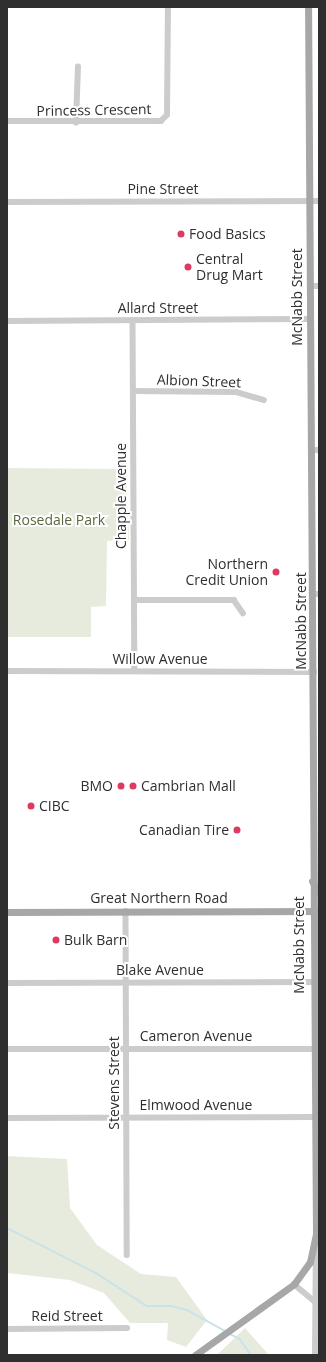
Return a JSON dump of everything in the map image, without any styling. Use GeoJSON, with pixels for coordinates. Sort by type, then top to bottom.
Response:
{"type":"FeatureCollection","features":[{"type":"Feature","properties":{"kind":"main road","name":"McNabb Street"},"geometry":{"type":"LineString","coordinates":[[195,1355],[294,1284],[310,1262],[317,1234],[314,1117],[316,1077],[313,1049],[312,982],[315,911],[312,881],[316,594],[316,450],[310,319],[308,7]]}},
{"type":"Feature","properties":{"kind":"main road"},"geometry":{"type":"LineString","coordinates":[[312,881],[319,893]]}},
{"type":"Feature","properties":{"kind":"main road","name":"Great Northern Road"},"geometry":{"type":"LineString","coordinates":[[7,912],[315,911]]}},
{"type":"Feature","properties":{"kind":"street","name":"Princess Crescent"},"geometry":{"type":"LineString","coordinates":[[7,121],[76,123],[161,121],[167,115],[168,7]]}},
{"type":"Feature","properties":{"kind":"street"},"geometry":{"type":"LineString","coordinates":[[76,123],[78,67]]}},
{"type":"Feature","properties":{"kind":"street","name":"Pine Street"},"geometry":{"type":"LineString","coordinates":[[7,202],[319,201]]}},
{"type":"Feature","properties":{"kind":"street"},"geometry":{"type":"LineString","coordinates":[[310,286],[319,286]]}},
{"type":"Feature","properties":{"kind":"street","name":"Allard Street"},"geometry":{"type":"LineString","coordinates":[[7,321],[310,319]]}},
{"type":"Feature","properties":{"kind":"street","name":"Chapple Avenue"},"geometry":{"type":"LineString","coordinates":[[133,320],[135,671]]}},
{"type":"Feature","properties":{"kind":"street","name":"Albion Street"},"geometry":{"type":"LineString","coordinates":[[133,391],[236,392],[264,400]]}},
{"type":"Feature","properties":{"kind":"street"},"geometry":{"type":"LineString","coordinates":[[134,600],[234,600],[243,613]]}},
{"type":"Feature","properties":{"kind":"street","name":"Willow Avenue"},"geometry":{"type":"LineString","coordinates":[[7,671],[314,672]]}},
{"type":"Feature","properties":{"kind":"street","name":"Stevens Street"},"geometry":{"type":"LineString","coordinates":[[126,911],[127,1256]]}},
{"type":"Feature","properties":{"kind":"street","name":"Blake Avenue"},"geometry":{"type":"LineString","coordinates":[[7,983],[312,982]]}},
{"type":"Feature","properties":{"kind":"street","name":"Cameron Avenue"},"geometry":{"type":"LineString","coordinates":[[7,1049],[313,1049]]}},
{"type":"Feature","properties":{"kind":"street","name":"Elmwood Avenue"},"geometry":{"type":"LineString","coordinates":[[7,1118],[314,1117]]}},
{"type":"Feature","properties":{"kind":"street","name":"McNabb Street"},"geometry":{"type":"LineString","coordinates":[[315,1355],[318,1312],[317,1234]]}},
{"type":"Feature","properties":{"kind":"street"},"geometry":{"type":"LineString","coordinates":[[294,1284],[317,1304]]}},
{"type":"Feature","properties":{"kind":"street","name":"Reid Street"},"geometry":{"type":"LineString","coordinates":[[7,1328],[127,1328]]}},
{"type":"Feature","properties":{"kind":"green space","name":"Rosedale Park"},"geometry":{"type":"Polygon","coordinates":[[[7,468],[126,469],[129,540],[107,541],[106,606],[91,607],[91,637],[7,637],[7,468]]]}},
{"type":"Feature","properties":{"kind":"green space"},"geometry":{"type":"Polygon","coordinates":[[[7,1156],[67,1159],[70,1208],[97,1245],[141,1274],[176,1277],[207,1320],[186,1347],[167,1340],[168,1323],[130,1323],[104,1293],[70,1280],[7,1273],[7,1156]]]}},
{"type":"Feature","properties":{"kind":"green space"},"geometry":{"type":"Polygon","coordinates":[[[245,1328],[269,1355],[217,1355],[245,1328]]]}},
{"type":"Feature","properties":{"kind":"waterway"},"geometry":{"type":"LineString","coordinates":[[7,1228],[96,1273],[147,1306],[172,1306],[187,1310],[225,1331]]}},
{"type":"Feature","properties":{"kind":"waterway"},"geometry":{"type":"LineString","coordinates":[[230,1334],[240,1339],[251,1355]]}},
{"type":"Feature","properties":{"kind":"place","name":"Food Basics"},"geometry":{"type":"Point","coordinates":[181,234]}},
{"type":"Feature","properties":{"kind":"place","name":"Central Drug Mart"},"geometry":{"type":"Point","coordinates":[188,267]}},
{"type":"Feature","properties":{"kind":"place","name":"Northern Credit Union"},"geometry":{"type":"Point","coordinates":[276,572]}},
{"type":"Feature","properties":{"kind":"place","name":"BMO"},"geometry":{"type":"Point","coordinates":[121,786]}},
{"type":"Feature","properties":{"kind":"place","name":"Cambrian Mall"},"geometry":{"type":"Point","coordinates":[133,786]}},
{"type":"Feature","properties":{"kind":"place","name":"CIBC"},"geometry":{"type":"Point","coordinates":[31,806]}},
{"type":"Feature","properties":{"kind":"place","name":"Canadian Tire"},"geometry":{"type":"Point","coordinates":[237,830]}},
{"type":"Feature","properties":{"kind":"place","name":"Bulk Barn"},"geometry":{"type":"Point","coordinates":[56,940]}}]}
